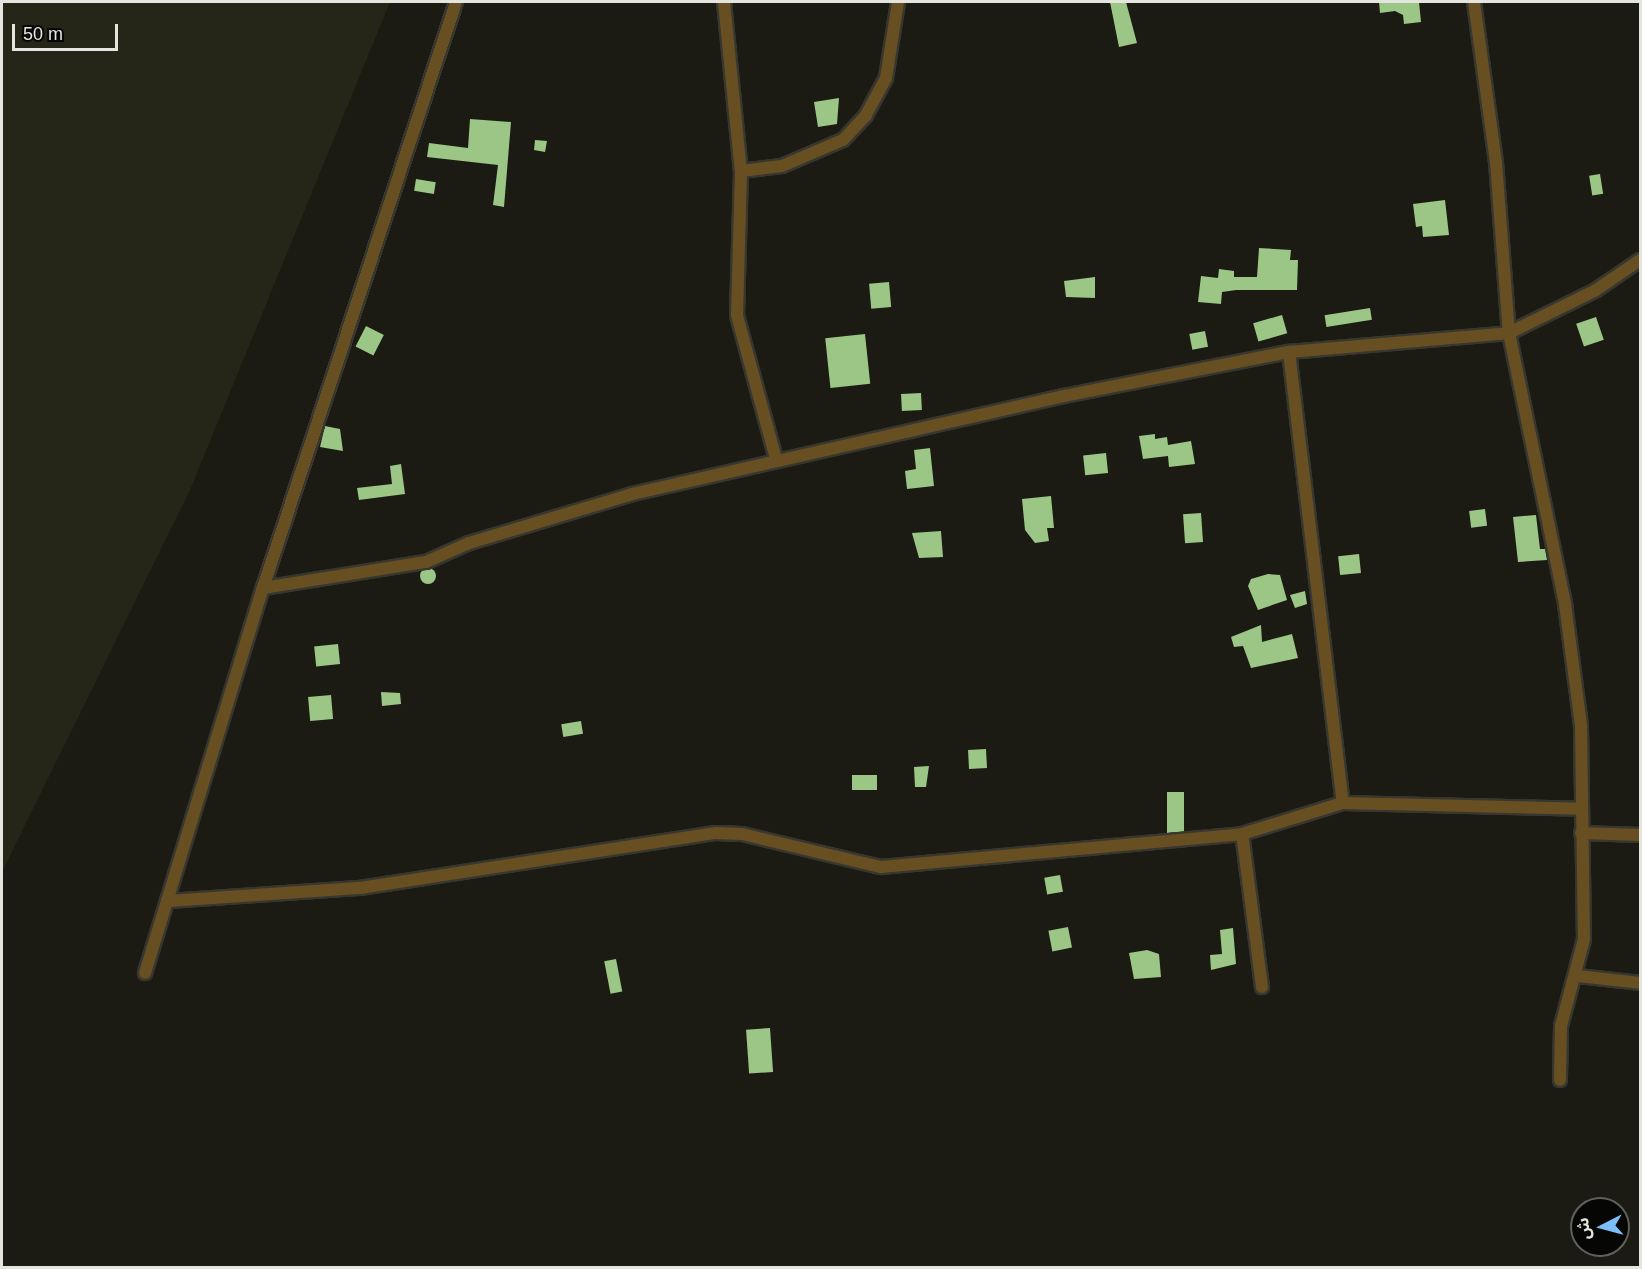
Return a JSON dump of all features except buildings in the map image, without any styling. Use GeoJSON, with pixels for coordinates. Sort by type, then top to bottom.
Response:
{"type":"FeatureCollection","features":[{"type":"Feature","properties":{"kind":"street"},"geometry":{"type":"LineString","coordinates":[[145,973],[263,588],[456,2]]}},
{"type":"Feature","properties":{"kind":"street"},"geometry":{"type":"LineString","coordinates":[[724,2],[741,171],[737,315],[776,459]]}},
{"type":"Feature","properties":{"kind":"street"},"geometry":{"type":"LineString","coordinates":[[741,171],[793,163],[843,140],[866,115],[886,78],[898,2]]}},
{"type":"Feature","properties":{"kind":"street"},"geometry":{"type":"LineString","coordinates":[[1474,2],[1495,152],[1509,333],[1565,604],[1581,726],[1584,939],[1578,976],[1561,1026],[1560,1080]]}},
{"type":"Feature","properties":{"kind":"street"},"geometry":{"type":"LineString","coordinates":[[263,588],[426,562],[469,543],[632,494],[776,459],[1289,352],[1509,333],[1596,290],[1641,260]]}},
{"type":"Feature","properties":{"kind":"street"},"geometry":{"type":"LineString","coordinates":[[1289,352],[1343,803]]}},
{"type":"Feature","properties":{"kind":"street"},"geometry":{"type":"LineString","coordinates":[[167,901],[360,888],[716,833],[742,834],[881,867],[1242,834],[1343,803],[1581,809]]}},
{"type":"Feature","properties":{"kind":"street"},"geometry":{"type":"LineString","coordinates":[[1581,833],[1641,835]]}},
{"type":"Feature","properties":{"kind":"street"},"geometry":{"type":"LineString","coordinates":[[1242,834],[1262,987]]}},
{"type":"Feature","properties":{"kind":"street"},"geometry":{"type":"LineString","coordinates":[[1578,976],[1641,983]]}},
{"type":"Feature","properties":{"kind":"shaded area"},"geometry":{"type":"Polygon","coordinates":[[[2,2],[390,2],[190,490],[2,872],[2,2]]]}}]}
